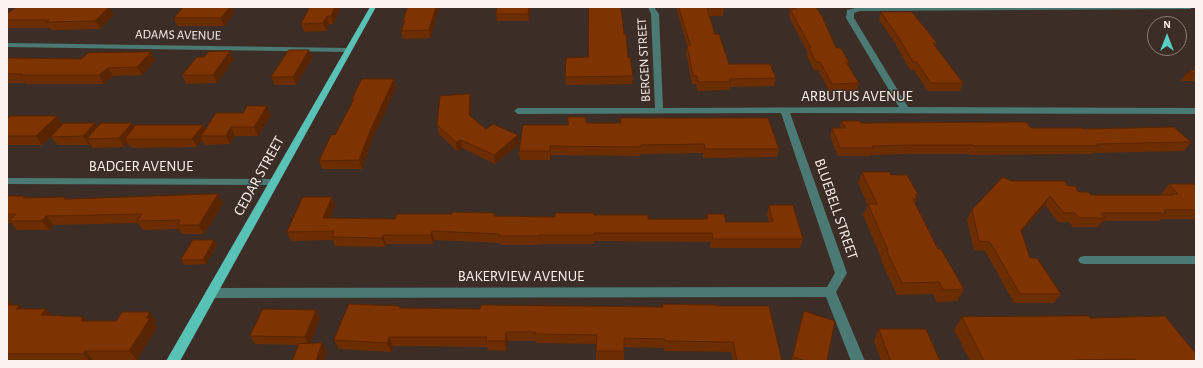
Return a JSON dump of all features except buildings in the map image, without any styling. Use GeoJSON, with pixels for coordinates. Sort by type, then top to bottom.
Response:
{"type":"FeatureCollection","features":[{"type":"Feature","properties":{"kind":"main road","name":"CEDAR STREET"},"geometry":{"type":"LineString","coordinates":[[173,361],[372,7]]}},
{"type":"Feature","properties":{"kind":"street","name":"BERGEN STREET"},"geometry":{"type":"LineString","coordinates":[[651,7],[655,14],[659,111]]}},
{"type":"Feature","properties":{"kind":"street"},"geometry":{"type":"LineString","coordinates":[[905,110],[850,18],[850,12],[860,9],[1190,7]]}},
{"type":"Feature","properties":{"kind":"street","name":"ADAMS AVENUE"},"geometry":{"type":"LineString","coordinates":[[7,45],[348,50]]}},
{"type":"Feature","properties":{"kind":"street","name":"ARBUTUS AVENUE"},"geometry":{"type":"LineString","coordinates":[[518,111],[1196,111]]}},
{"type":"Feature","properties":{"kind":"street","name":"BLUEBELL STREET"},"geometry":{"type":"LineString","coordinates":[[785,111],[841,272],[830,292]]}},
{"type":"Feature","properties":{"kind":"street","name":"BADGER AVENUE"},"geometry":{"type":"LineString","coordinates":[[7,181],[274,182]]}},
{"type":"Feature","properties":{"kind":"street"},"geometry":{"type":"LineString","coordinates":[[1084,260],[1196,260]]}},
{"type":"Feature","properties":{"kind":"street"},"geometry":{"type":"LineString","coordinates":[[830,292],[858,361]]}},
{"type":"Feature","properties":{"kind":"street","name":"BAKERVIEW AVENUE"},"geometry":{"type":"LineString","coordinates":[[211,293],[830,292]]}}]}
